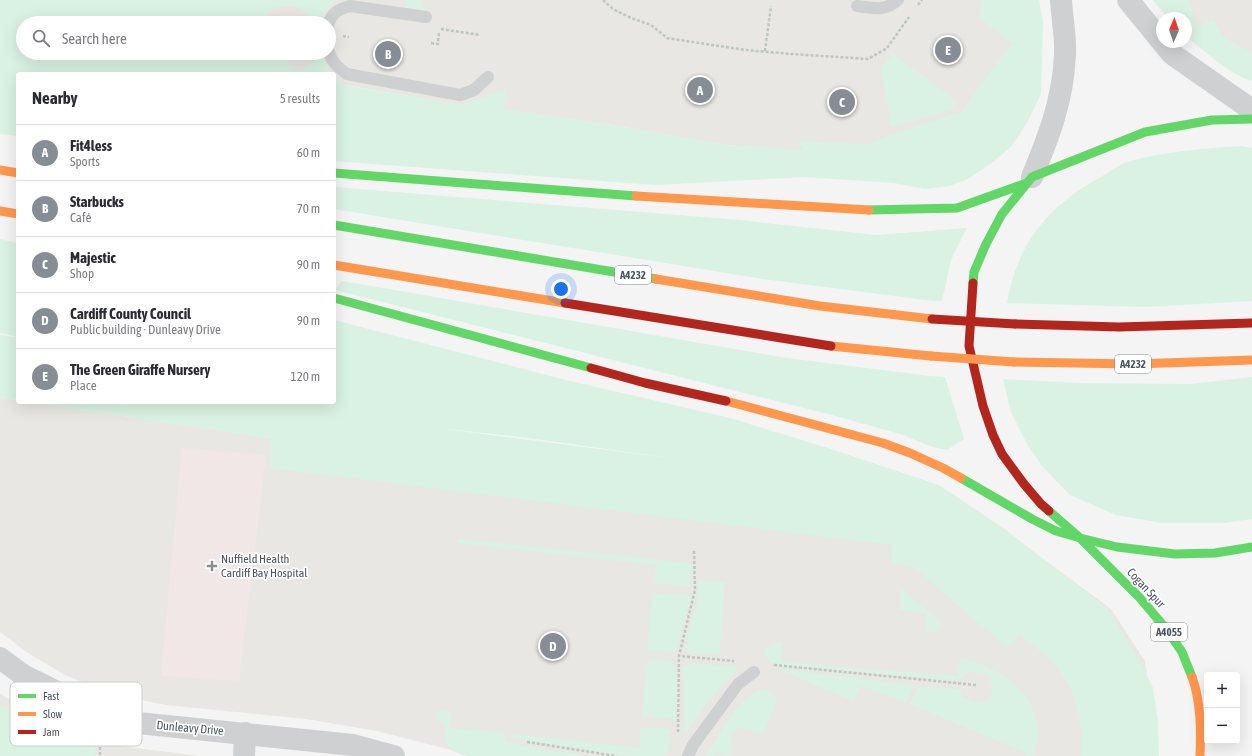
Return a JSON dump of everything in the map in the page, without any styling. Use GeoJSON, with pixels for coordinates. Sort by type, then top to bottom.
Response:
{"type":"FeatureCollection","features":[{"type":"Feature","properties":{"kind":"main road"},"geometry":{"type":"LineString","coordinates":[[336,173],[600,194],[879,210],[958,208],[1028,181],[1145,132],[1212,120],[1252,119]]}},
{"type":"Feature","properties":{"kind":"main road"},"geometry":{"type":"LineString","coordinates":[[0,170],[16,173]]}},
{"type":"Feature","properties":{"kind":"main road","name":"Cogan Spur"},"geometry":{"type":"LineString","coordinates":[[1028,181],[1002,214],[986,244],[974,272],[969,346],[983,406],[993,435],[1002,454],[1024,484],[1041,504],[1080,538],[1140,598],[1167,630],[1182,652],[1194,683],[1197,698],[1201,728],[1200,756]]}},
{"type":"Feature","properties":{"kind":"main road"},"geometry":{"type":"LineString","coordinates":[[0,211],[16,214]]}},
{"type":"Feature","properties":{"kind":"main road","name":"A4232"},"geometry":{"type":"LineString","coordinates":[[336,225],[812,304],[932,319],[1118,328],[1252,323]]}},
{"type":"Feature","properties":{"kind":"main road","name":"A4232"},"geometry":{"type":"LineString","coordinates":[[336,265],[823,344],[931,356],[1014,362],[1134,364],[1252,360]]}},
{"type":"Feature","properties":{"kind":"main road"},"geometry":{"type":"LineString","coordinates":[[336,299],[644,383],[723,400],[883,443],[943,468],[1050,528],[1080,538],[1117,547],[1176,554],[1215,553],[1252,547]]}},
{"type":"Feature","properties":{"kind":"street"},"geometry":{"type":"LineString","coordinates":[[1028,181],[1048,139],[1060,100],[1065,55],[1061,0]]}},
{"type":"Feature","properties":{"kind":"street"},"geometry":{"type":"LineString","coordinates":[[1128,0],[1172,54],[1252,110]]}},
{"type":"Feature","properties":{"kind":"street","name":"Dunleavy Drive"},"geometry":{"type":"LineString","coordinates":[[0,658],[23,675],[37,682]]}},
{"type":"Feature","properties":{"kind":"street","name":"Dunleavy Drive"},"geometry":{"type":"LineString","coordinates":[[142,723],[353,745],[394,756]]}},
{"type":"Feature","properties":{"kind":"street"},"geometry":{"type":"LineString","coordinates":[[244,756],[245,733]]}},
{"type":"Feature","properties":{"kind":"lane"},"geometry":{"type":"LineString","coordinates":[[857,6],[880,8],[891,6],[898,0]]}},
{"type":"Feature","properties":{"kind":"lane"},"geometry":{"type":"LineString","coordinates":[[333,16],[339,9],[350,6],[426,17]]}},
{"type":"Feature","properties":{"kind":"lane"},"geometry":{"type":"LineString","coordinates":[[332,60],[347,74],[460,95],[474,90],[488,77]]}},
{"type":"Feature","properties":{"kind":"lane"},"geometry":{"type":"LineString","coordinates":[[688,756],[694,745],[738,684],[754,672]]}},
{"type":"Feature","properties":{"kind":"path"},"geometry":{"type":"LineString","coordinates":[[603,0],[612,9],[631,18],[651,24],[667,38],[765,52],[868,59],[887,48],[913,12]]}},
{"type":"Feature","properties":{"kind":"path"},"geometry":{"type":"LineString","coordinates":[[917,6],[922,0]]}},
{"type":"Feature","properties":{"kind":"path"},"geometry":{"type":"LineString","coordinates":[[765,52],[771,6]]}},
{"type":"Feature","properties":{"kind":"path"},"geometry":{"type":"LineString","coordinates":[[431,43],[438,44],[440,29]]}},
{"type":"Feature","properties":{"kind":"path"},"geometry":{"type":"LineString","coordinates":[[468,33],[480,35]]}},
{"type":"Feature","properties":{"kind":"path"},"geometry":{"type":"LineString","coordinates":[[678,738],[679,656],[695,590],[694,552]]}},
{"type":"Feature","properties":{"kind":"path"},"geometry":{"type":"LineString","coordinates":[[679,656],[739,662]]}},
{"type":"Feature","properties":{"kind":"path"},"geometry":{"type":"LineString","coordinates":[[774,665],[976,685]]}},
{"type":"Feature","properties":{"kind":"path"},"geometry":{"type":"LineString","coordinates":[[527,742],[616,756]]}},
{"type":"Feature","properties":{"kind":"shaded area"},"geometry":{"type":"Polygon","coordinates":[[[258,0],[1024,0],[1022,37],[968,117],[877,155],[726,145],[607,124],[503,109],[506,90],[461,105],[336,83],[336,72],[265,72],[260,60],[336,60],[336,16],[254,16],[258,0]]]}},
{"type":"Feature","properties":{"kind":"shaded area"},"geometry":{"type":"Polygon","coordinates":[[[1153,0],[1252,0],[1252,81],[1242,77],[1192,41],[1192,12],[1163,12],[1153,0]]]}},
{"type":"Feature","properties":{"kind":"shaded area"},"geometry":{"type":"Polygon","coordinates":[[[0,398],[16,400],[16,404],[42,404],[270,438],[270,468],[1038,555],[1111,609],[1145,661],[1157,756],[467,756],[451,750],[377,731],[306,719],[166,705],[142,700],[142,682],[83,682],[65,675],[28,653],[0,632],[0,398]]]}},
{"type":"Feature","properties":{"kind":"shaded area","name":"Nuffield Health Cardiff Bay Hospital"},"geometry":{"type":"Polygon","coordinates":[[[182,448],[266,455],[239,681],[161,676],[182,448]]]}},
{"type":"Feature","properties":{"kind":"shaded area"},"geometry":{"type":"Polygon","coordinates":[[[0,694],[10,700],[10,746],[119,746],[200,756],[0,756],[0,694]]]}},
{"type":"Feature","properties":{"kind":"green space"},"geometry":{"type":"Polygon","coordinates":[[[0,0],[337,0],[331,5],[324,16],[308,16],[303,10],[288,6],[273,10],[267,16],[16,16],[16,60],[288,60],[292,70],[300,71],[313,60],[324,60],[332,72],[16,72],[16,136],[0,134],[0,0]]]}},
{"type":"Feature","properties":{"kind":"green space"},"geometry":{"type":"Polygon","coordinates":[[[407,0],[422,0],[426,10],[406,7],[407,0]]]}},
{"type":"Feature","properties":{"kind":"green space"},"geometry":{"type":"Polygon","coordinates":[[[982,0],[1039,0],[1043,21],[1041,94],[1028,121],[1011,147],[989,165],[966,180],[949,186],[925,189],[894,183],[804,177],[655,185],[336,161],[336,77],[344,85],[461,105],[506,89],[504,109],[607,124],[726,145],[803,150],[797,141],[870,144],[889,135],[961,112],[1012,44],[979,17],[982,0]]]}},
{"type":"Feature","properties":{"kind":"green space"},"geometry":{"type":"Polygon","coordinates":[[[1153,0],[1188,0],[1197,26],[1214,20],[1217,27],[1225,37],[1252,52],[1252,81],[1225,67],[1192,41],[1192,12],[1163,12],[1153,0]]]}},
{"type":"Feature","properties":{"kind":"green space"},"geometry":{"type":"Polygon","coordinates":[[[893,54],[957,101],[951,110],[891,127],[881,68],[893,54]]]}},
{"type":"Feature","properties":{"kind":"green space"},"geometry":{"type":"Polygon","coordinates":[[[1241,146],[1252,148],[1252,301],[1145,307],[1007,303],[1012,282],[1027,244],[1051,213],[1082,188],[1117,167],[1141,158],[1198,149],[1241,146]]]}},
{"type":"Feature","properties":{"kind":"green space"},"geometry":{"type":"Polygon","coordinates":[[[336,187],[740,220],[876,235],[967,228],[951,260],[942,301],[763,279],[336,209],[336,187]]]}},
{"type":"Feature","properties":{"kind":"green space"},"geometry":{"type":"Polygon","coordinates":[[[0,239],[16,243],[16,337],[0,333],[0,239]]]}},
{"type":"Feature","properties":{"kind":"green space"},"geometry":{"type":"Polygon","coordinates":[[[342,281],[787,358],[945,377],[964,439],[947,450],[933,447],[900,434],[832,415],[336,290],[342,281]]]}},
{"type":"Feature","properties":{"kind":"green space"},"geometry":{"type":"Polygon","coordinates":[[[336,321],[566,380],[730,418],[831,449],[939,485],[1006,530],[1108,609],[1143,667],[1153,688],[1158,721],[1159,756],[1081,756],[1082,730],[1072,690],[1054,663],[1020,634],[1007,648],[916,569],[901,564],[892,564],[892,545],[270,468],[270,438],[42,404],[336,404],[336,321]],[[437,428],[663,457],[521,437],[437,428]]]}},
{"type":"Feature","properties":{"kind":"green space"},"geometry":{"type":"Polygon","coordinates":[[[0,335],[16,338],[16,400],[0,398],[0,335]]]}},
{"type":"Feature","properties":{"kind":"green space"},"geometry":{"type":"Polygon","coordinates":[[[1252,377],[1252,519],[1225,523],[1163,523],[1116,515],[1070,495],[1043,467],[1027,444],[1011,412],[1003,379],[1078,383],[1190,384],[1252,377]]]}},
{"type":"Feature","properties":{"kind":"green space"},"geometry":{"type":"Polygon","coordinates":[[[458,539],[691,563],[691,587],[654,583],[656,565],[458,543],[458,539]]]}},
{"type":"Feature","properties":{"kind":"green space"},"geometry":{"type":"Polygon","coordinates":[[[698,580],[725,582],[720,654],[690,653],[686,648],[689,629],[698,601],[698,580]]]}},
{"type":"Feature","properties":{"kind":"green space"},"geometry":{"type":"Polygon","coordinates":[[[901,588],[938,620],[941,625],[940,629],[934,632],[925,631],[926,613],[899,610],[901,588]]]}},
{"type":"Feature","properties":{"kind":"green space"},"geometry":{"type":"Polygon","coordinates":[[[653,593],[691,595],[678,648],[671,652],[647,650],[653,593]]]}},
{"type":"Feature","properties":{"kind":"green space"},"geometry":{"type":"Polygon","coordinates":[[[783,641],[782,662],[958,676],[960,658],[986,666],[1011,682],[1024,694],[1029,702],[1035,715],[1038,728],[1033,756],[1026,756],[1027,753],[910,704],[918,687],[960,689],[962,697],[975,703],[988,700],[993,691],[989,676],[970,671],[963,678],[956,680],[771,664],[764,653],[766,648],[783,641]]]}},
{"type":"Feature","properties":{"kind":"green space"},"geometry":{"type":"Polygon","coordinates":[[[647,659],[671,661],[676,667],[676,719],[642,717],[647,659]]]}},
{"type":"Feature","properties":{"kind":"green space"},"geometry":{"type":"Polygon","coordinates":[[[690,663],[739,667],[707,703],[685,733],[683,667],[690,663]]]}},
{"type":"Feature","properties":{"kind":"green space"},"geometry":{"type":"Polygon","coordinates":[[[782,669],[914,685],[906,703],[861,686],[853,701],[780,670],[782,669]]]}},
{"type":"Feature","properties":{"kind":"green space"},"geometry":{"type":"Polygon","coordinates":[[[760,690],[768,691],[778,697],[763,734],[739,727],[731,735],[729,756],[715,754],[714,756],[706,756],[737,709],[752,694],[760,690]]]}},
{"type":"Feature","properties":{"kind":"green space"},"geometry":{"type":"Polygon","coordinates":[[[0,705],[10,707],[10,746],[95,746],[95,756],[0,756],[0,705]]]}},
{"type":"Feature","properties":{"kind":"green space"},"geometry":{"type":"Polygon","coordinates":[[[439,709],[452,712],[450,728],[505,733],[506,742],[587,756],[467,756],[450,748],[446,742],[444,723],[438,722],[439,709]]]}},
{"type":"Feature","properties":{"kind":"green space"},"geometry":{"type":"Polygon","coordinates":[[[641,727],[670,729],[668,752],[664,756],[632,756],[512,738],[512,734],[639,748],[641,727]]]}},
{"type":"Feature","properties":{"kind":"traffic: fast"},"geometry":{"type":"LineString","coordinates":[[973,283],[974,272],[986,244],[1002,214],[1032,177],[1145,132],[1212,120],[1252,119]]}},
{"type":"Feature","properties":{"kind":"traffic: fast"},"geometry":{"type":"LineString","coordinates":[[336,173],[636,196]]}},
{"type":"Feature","properties":{"kind":"traffic: fast"},"geometry":{"type":"LineString","coordinates":[[869,210],[957,208],[1024,184]]}},
{"type":"Feature","properties":{"kind":"traffic: fast"},"geometry":{"type":"LineString","coordinates":[[336,225],[656,279]]}},
{"type":"Feature","properties":{"kind":"traffic: fast"},"geometry":{"type":"LineString","coordinates":[[336,299],[591,368]]}},
{"type":"Feature","properties":{"kind":"traffic: fast"},"geometry":{"type":"LineString","coordinates":[[961,478],[1032,519],[1056,531],[1080,538],[1140,598],[1167,630],[1182,652],[1192,677]]}},
{"type":"Feature","properties":{"kind":"traffic: fast"},"geometry":{"type":"LineString","coordinates":[[1049,511],[1080,538],[1117,547],[1175,554],[1215,553],[1252,547]]}},
{"type":"Feature","properties":{"kind":"traffic: slow"},"geometry":{"type":"LineString","coordinates":[[0,170],[16,173]]}},
{"type":"Feature","properties":{"kind":"traffic: slow"},"geometry":{"type":"LineString","coordinates":[[636,196],[869,210]]}},
{"type":"Feature","properties":{"kind":"traffic: slow"},"geometry":{"type":"LineString","coordinates":[[0,211],[16,214]]}},
{"type":"Feature","properties":{"kind":"traffic: slow"},"geometry":{"type":"LineString","coordinates":[[336,265],[565,303]]}},
{"type":"Feature","properties":{"kind":"traffic: slow"},"geometry":{"type":"LineString","coordinates":[[656,279],[820,306],[932,319]]}},
{"type":"Feature","properties":{"kind":"traffic: slow"},"geometry":{"type":"LineString","coordinates":[[831,346],[931,356]]}},
{"type":"Feature","properties":{"kind":"traffic: slow"},"geometry":{"type":"LineString","coordinates":[[931,356],[1014,362]]}},
{"type":"Feature","properties":{"kind":"traffic: slow"},"geometry":{"type":"LineString","coordinates":[[1014,362],[1134,364],[1252,360]]}},
{"type":"Feature","properties":{"kind":"traffic: slow"},"geometry":{"type":"LineString","coordinates":[[726,401],[883,443],[910,453],[961,478]]}},
{"type":"Feature","properties":{"kind":"traffic: slow"},"geometry":{"type":"LineString","coordinates":[[1192,677],[1199,706],[1200,756]]}},
{"type":"Feature","properties":{"kind":"traffic: jam"},"geometry":{"type":"LineString","coordinates":[[973,283],[969,346],[983,406],[993,435],[1002,454],[1024,484],[1049,511]]}},
{"type":"Feature","properties":{"kind":"traffic: jam"},"geometry":{"type":"LineString","coordinates":[[565,303],[831,346]]}},
{"type":"Feature","properties":{"kind":"traffic: jam"},"geometry":{"type":"LineString","coordinates":[[932,319],[1015,324]]}},
{"type":"Feature","properties":{"kind":"traffic: jam"},"geometry":{"type":"LineString","coordinates":[[1015,324],[1119,327],[1252,323]]}},
{"type":"Feature","properties":{"kind":"traffic: jam"},"geometry":{"type":"LineString","coordinates":[[591,368],[645,383],[726,401]]}},
{"type":"Feature","properties":{"kind":"place","name":"The Green Giraffe Nursery"},"geometry":{"type":"Point","coordinates":[948,50]}},
{"type":"Feature","properties":{"kind":"place","name":"Starbucks"},"geometry":{"type":"Point","coordinates":[388,54]}},
{"type":"Feature","properties":{"kind":"place","name":"Fit4less"},"geometry":{"type":"Point","coordinates":[700,90]}},
{"type":"Feature","properties":{"kind":"place","name":"Majestic"},"geometry":{"type":"Point","coordinates":[842,102]}},
{"type":"Feature","properties":{"kind":"place","name":"Nuffield Health Cardiff Bay Hospital"},"geometry":{"type":"Point","coordinates":[212,566]}},
{"type":"Feature","properties":{"kind":"place","name":"Cardiff County Council"},"geometry":{"type":"Point","coordinates":[553,646]}}]}
